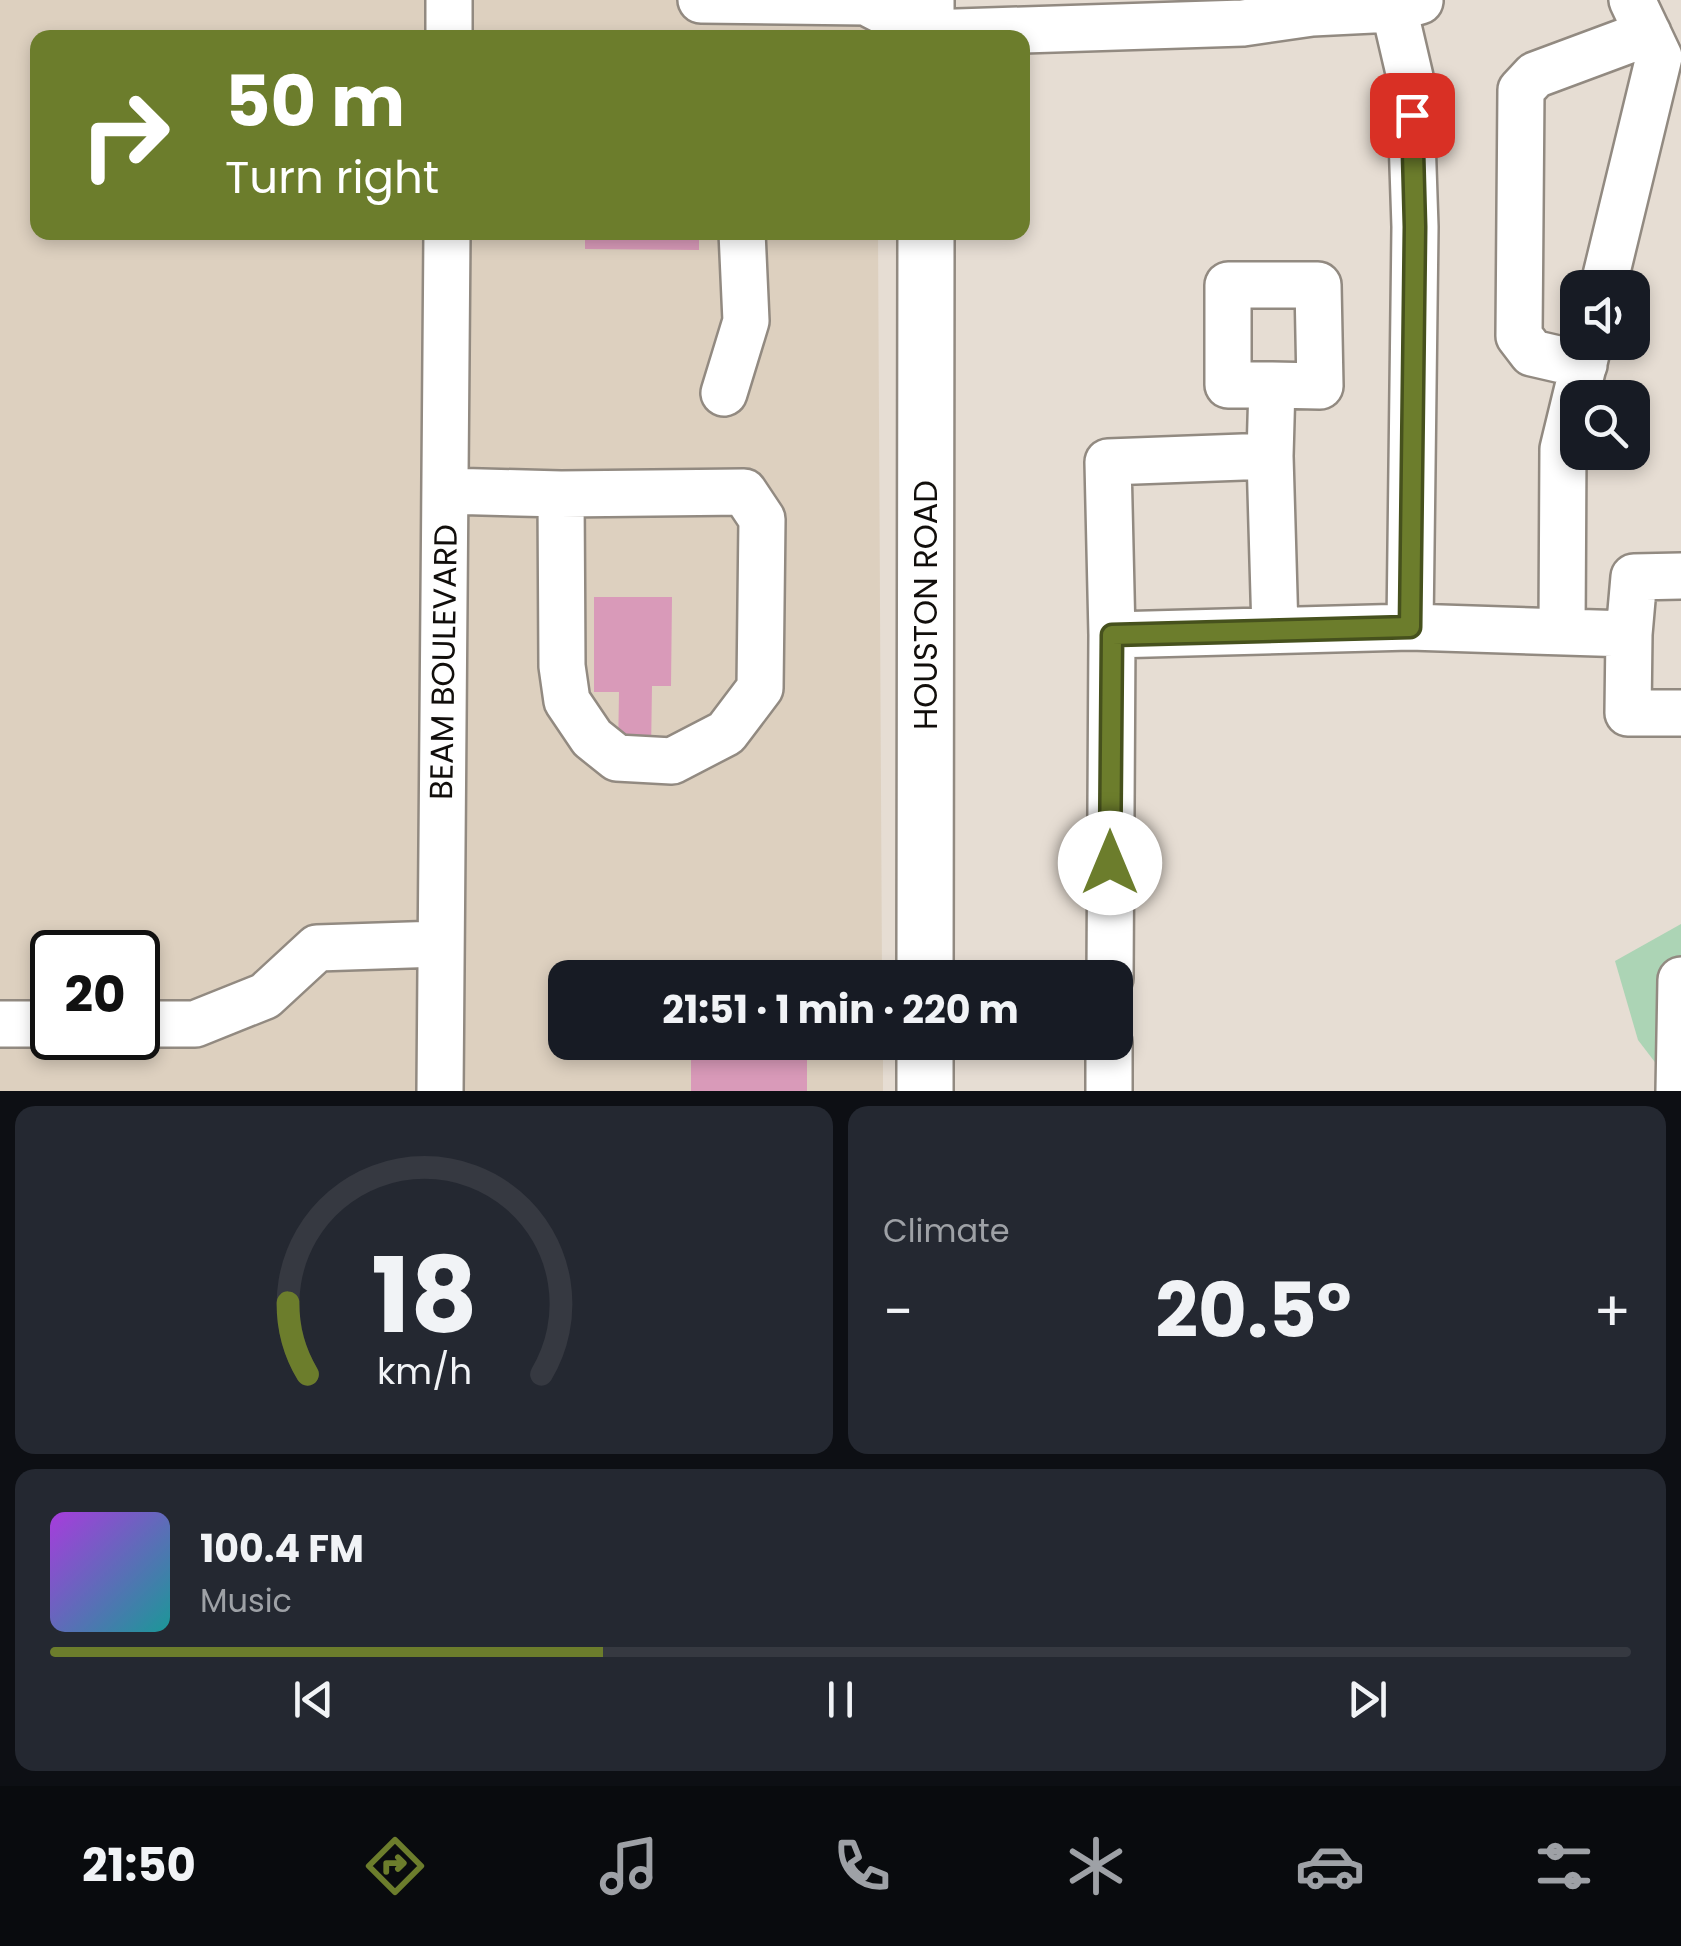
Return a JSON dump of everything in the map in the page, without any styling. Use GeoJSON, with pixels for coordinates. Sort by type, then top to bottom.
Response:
{"type":"FeatureCollection","features":[{"type":"Feature","properties":{"kind":"main road","name":"HOUSTON ROAD"},"geometry":{"type":"LineString","coordinates":[[925,960],[926,240]]}},
{"type":"Feature","properties":{"kind":"main road"},"geometry":{"type":"LineString","coordinates":[[925,1060],[925,1091]]}},
{"type":"Feature","properties":{"kind":"street"},"geometry":{"type":"LineString","coordinates":[[449,0],[449,30]]}},
{"type":"Feature","properties":{"kind":"street"},"geometry":{"type":"LineString","coordinates":[[701,0],[866,2],[924,27],[1243,23],[1402,3],[1410,78],[1415,227],[1410,627]]}},
{"type":"Feature","properties":{"kind":"street"},"geometry":{"type":"LineString","coordinates":[[1560,354],[1532,353],[1519,336],[1521,90],[1535,75],[1640,16],[1659,58],[1607,270]]}},
{"type":"Feature","properties":{"kind":"street","name":"BEAM BOULEVARD"},"geometry":{"type":"LineString","coordinates":[[440,1091],[447,240]]}},
{"type":"Feature","properties":{"kind":"street"},"geometry":{"type":"LineString","coordinates":[[724,392],[746,321],[742,240]]}},
{"type":"Feature","properties":{"kind":"street"},"geometry":{"type":"LineString","coordinates":[[1562,632],[1563,449],[1585,360]]}},
{"type":"Feature","properties":{"kind":"street"},"geometry":{"type":"LineString","coordinates":[[1272,385],[1270,456],[1276,630]]}},
{"type":"Feature","properties":{"kind":"street"},"geometry":{"type":"LineString","coordinates":[[1110,960],[1112,635],[1108,462],[1270,456]]}},
{"type":"Feature","properties":{"kind":"street"},"geometry":{"type":"LineString","coordinates":[[445,491],[744,492],[762,519],[760,688],[726,733],[672,761],[617,758],[592,738],[567,700],[562,666],[561,494]]}},
{"type":"Feature","properties":{"kind":"street"},"geometry":{"type":"LineString","coordinates":[[1681,576],[1634,576],[1628,714],[1681,713]]}},
{"type":"Feature","properties":{"kind":"street"},"geometry":{"type":"LineString","coordinates":[[1112,635],[1410,627],[1629,634]]}},
{"type":"Feature","properties":{"kind":"street"},"geometry":{"type":"LineString","coordinates":[[160,1024],[194,1024],[265,996],[316,948],[440,944]]}},
{"type":"Feature","properties":{"kind":"street"},"geometry":{"type":"LineString","coordinates":[[1678,1091],[1680,980]]}},
{"type":"Feature","properties":{"kind":"street"},"geometry":{"type":"LineString","coordinates":[[0,1024],[30,1024]]}},
{"type":"Feature","properties":{"kind":"street"},"geometry":{"type":"LineString","coordinates":[[1109,1060],[1109,1091]]}},
{"type":"Feature","properties":{"kind":"shaded area"},"geometry":{"type":"Polygon","coordinates":[[[0,0],[882,0],[882,30],[30,30],[30,240],[878,240],[882,960],[548,960],[548,1060],[883,1060],[883,1091],[0,1091],[0,0]]]}},
{"type":"Feature","properties":{"kind":"green space"},"geometry":{"type":"Polygon","coordinates":[[[1681,924],[1681,1091],[1677,1091],[1638,1040],[1615,961],[1681,924]]]}},
{"type":"Feature","properties":{"kind":"building"},"geometry":{"type":"Polygon","coordinates":[[[585,240],[699,240],[699,250],[585,249],[585,240]]]}},
{"type":"Feature","properties":{"kind":"building"},"geometry":{"type":"Polygon","coordinates":[[[594,597],[672,597],[671,686],[652,686],[651,752],[618,752],[619,692],[594,692],[594,597]]]}},
{"type":"Feature","properties":{"kind":"building"},"geometry":{"type":"Polygon","coordinates":[[[691,1060],[807,1060],[807,1091],[691,1091],[691,1060]]]}},
{"type":"Feature","properties":{"kind":"route"},"geometry":{"type":"LineString","coordinates":[[1110,863],[1112,635],[1410,627],[1415,227],[1412,115]]}}]}
